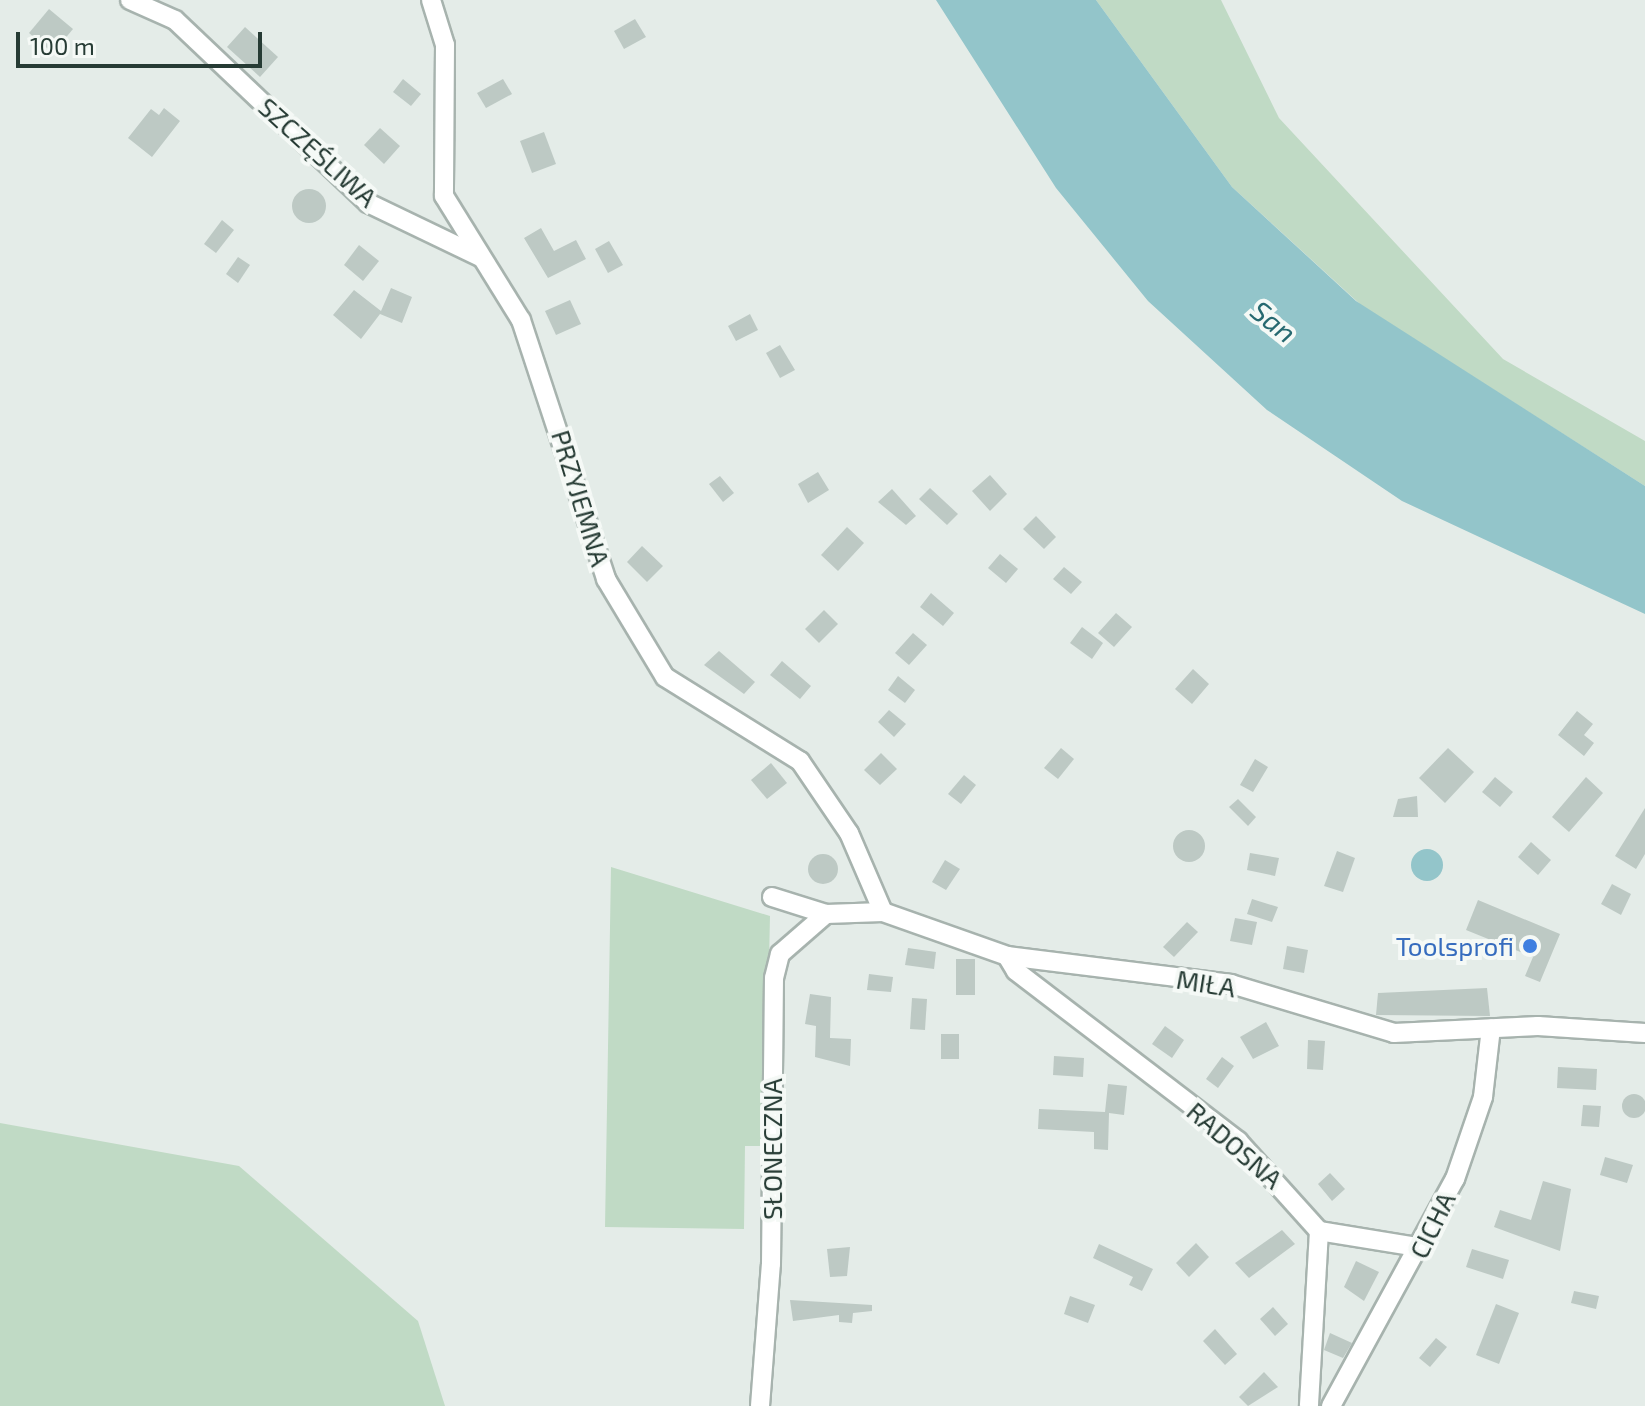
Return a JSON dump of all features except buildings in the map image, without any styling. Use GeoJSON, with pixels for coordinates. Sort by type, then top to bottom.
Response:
{"type":"FeatureCollection","features":[{"type":"Feature","properties":{"kind":"street","name":"SZCZĘŚLIWA"},"geometry":{"type":"LineString","coordinates":[[130,0],[175,20],[368,203],[480,257]]}},
{"type":"Feature","properties":{"kind":"street","name":"PRZYJEMNA"},"geometry":{"type":"LineString","coordinates":[[431,0],[445,45],[444,196],[521,320],[606,579],[644,649],[665,677],[800,761],[849,833],[883,912]]}},
{"type":"Feature","properties":{"kind":"street","name":"MIŁA"},"geometry":{"type":"LineString","coordinates":[[772,897],[826,914],[883,912],[1007,956],[1231,984],[1394,1033],[1491,1028],[1645,1033]]}},
{"type":"Feature","properties":{"kind":"street","name":"SŁONECZNA"},"geometry":{"type":"LineString","coordinates":[[760,1406],[771,1264],[774,978],[780,954],[826,914]]}},
{"type":"Feature","properties":{"kind":"street","name":"RADOSNA"},"geometry":{"type":"LineString","coordinates":[[1007,956],[1016,971],[1238,1141],[1319,1231]]}},
{"type":"Feature","properties":{"kind":"street","name":"CICHA"},"geometry":{"type":"LineString","coordinates":[[1331,1406],[1423,1248],[1483,1097],[1491,1028]]}},
{"type":"Feature","properties":{"kind":"street"},"geometry":{"type":"LineString","coordinates":[[1309,1406],[1319,1231],[1423,1248]]}},
{"type":"Feature","properties":{"kind":"green space"},"geometry":{"type":"Polygon","coordinates":[[[1096,0],[1221,0],[1279,118],[1503,359],[1645,441],[1645,486],[1361,305],[1232,187],[1096,0]]]}},
{"type":"Feature","properties":{"kind":"green space"},"geometry":{"type":"Polygon","coordinates":[[[611,867],[770,916],[765,1146],[745,1146],[744,1229],[605,1227],[611,867]]]}},
{"type":"Feature","properties":{"kind":"green space"},"geometry":{"type":"Polygon","coordinates":[[[0,1123],[239,1166],[418,1321],[445,1406],[0,1406],[0,1123]]]}},
{"type":"Feature","properties":{"kind":"water","name":"San"},"geometry":{"type":"Polygon","coordinates":[[[936,0],[1096,0],[1232,187],[1356,301],[1645,486],[1645,614],[1402,501],[1267,410],[1148,301],[1056,188],[936,0]]]}},
{"type":"Feature","properties":{"kind":"water"},"geometry":{"type":"Polygon","coordinates":[[[1427,849],[1438,854],[1443,865],[1438,876],[1427,881],[1416,876],[1411,865],[1416,854],[1427,849]]]}},
{"type":"Feature","properties":{"kind":"place","name":"Toolsprofi"},"geometry":{"type":"Point","coordinates":[1530,946]}}]}
